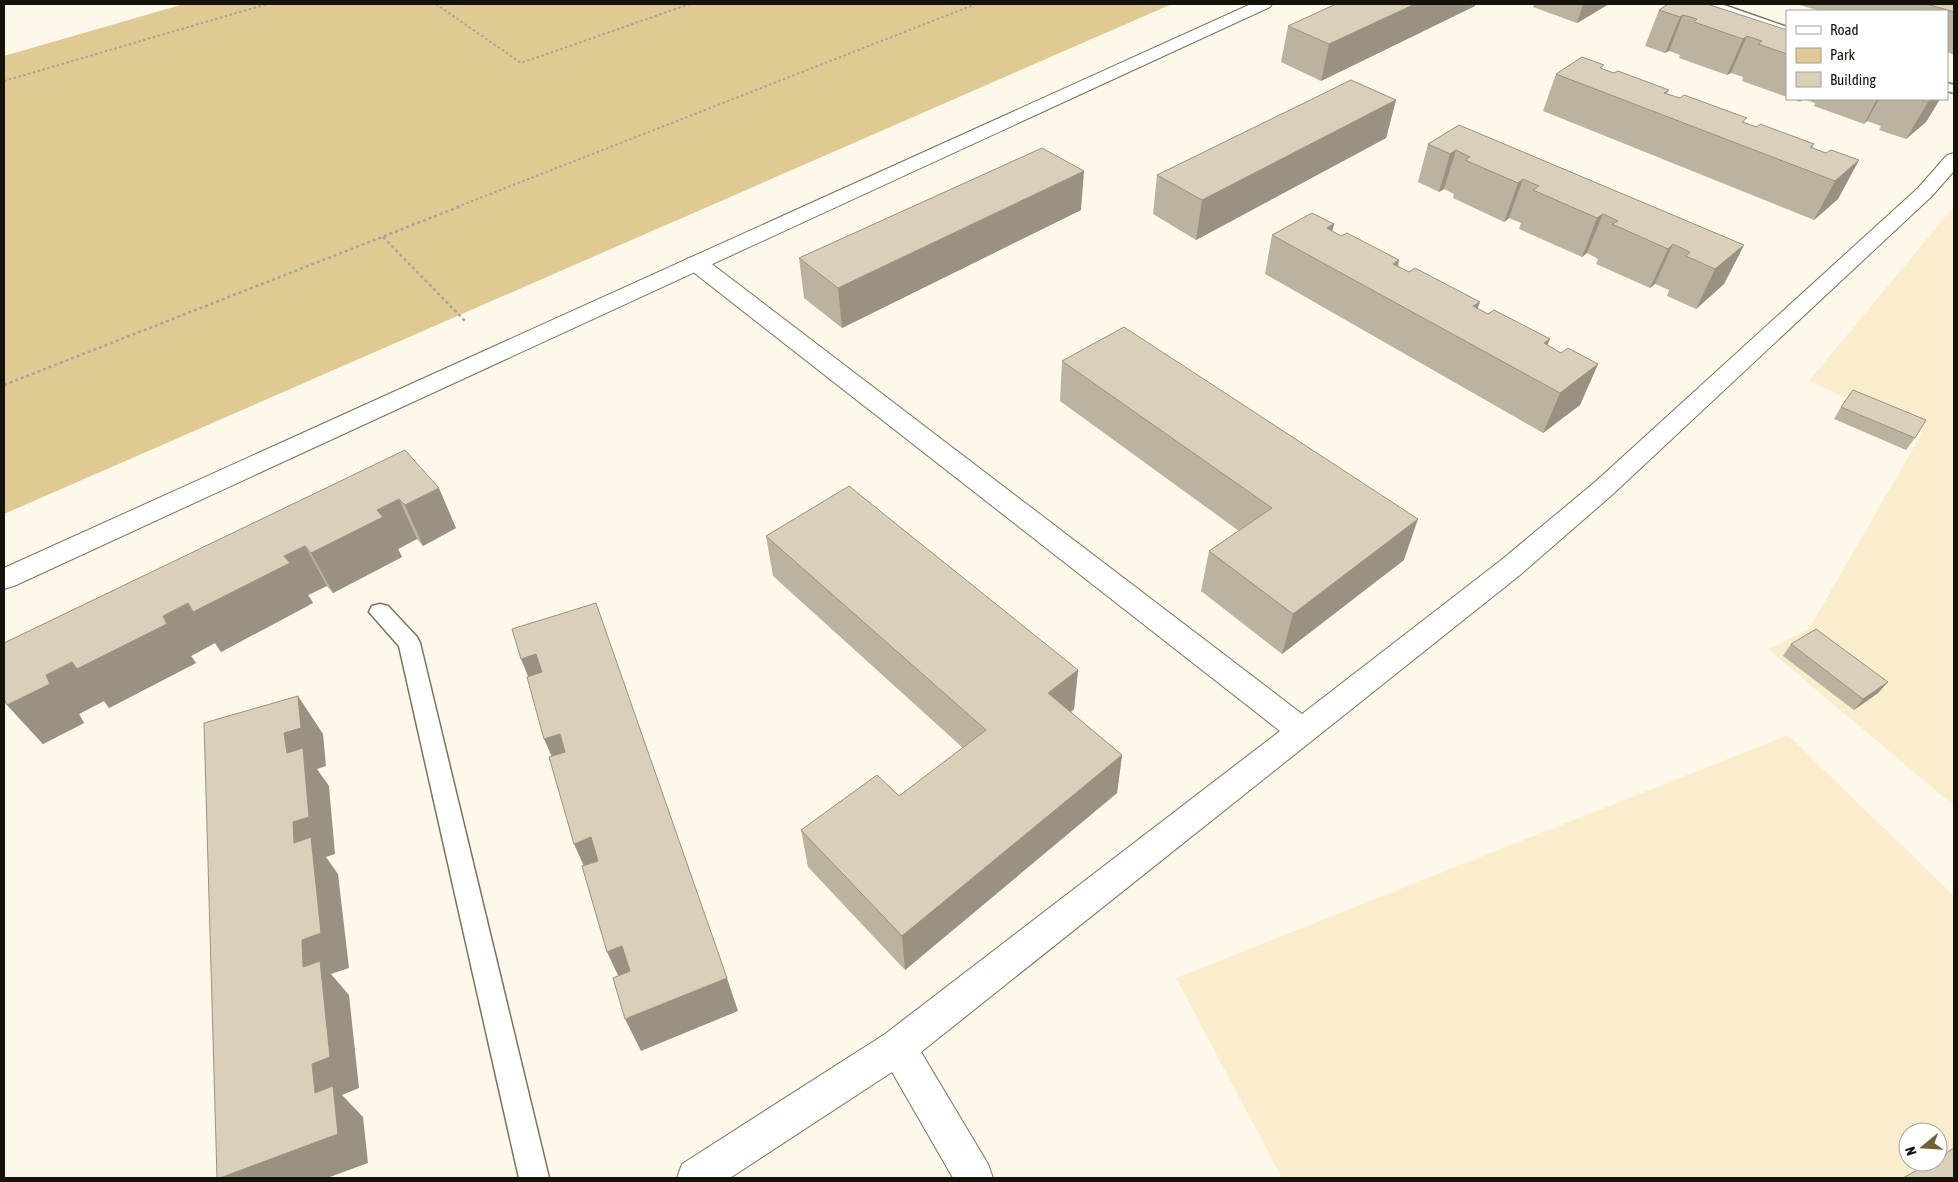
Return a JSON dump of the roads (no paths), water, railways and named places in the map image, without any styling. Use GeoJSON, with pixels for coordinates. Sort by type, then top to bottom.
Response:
{"type":"FeatureCollection","features":[{"type":"Feature","properties":{"kind":"street"},"geometry":{"type":"LineString","coordinates":[[4,579],[1264,4]]}},
{"type":"Feature","properties":{"kind":"street"},"geometry":{"type":"LineString","coordinates":[[696,1178],[898,1047],[1510,568],[1604,488],[1925,192],[1954,159]]}},
{"type":"Feature","properties":{"kind":"street"},"geometry":{"type":"LineString","coordinates":[[696,263],[1302,732]]}},
{"type":"Feature","properties":{"kind":"street"},"geometry":{"type":"LineString","coordinates":[[898,1047],[974,1178]]}},
{"type":"Feature","properties":{"kind":"lane"},"geometry":{"type":"LineString","coordinates":[[1710,4],[1786,31]]}},
{"type":"Feature","properties":{"kind":"lane"},"geometry":{"type":"LineString","coordinates":[[380,612],[409,643],[534,1178]]}}]}
